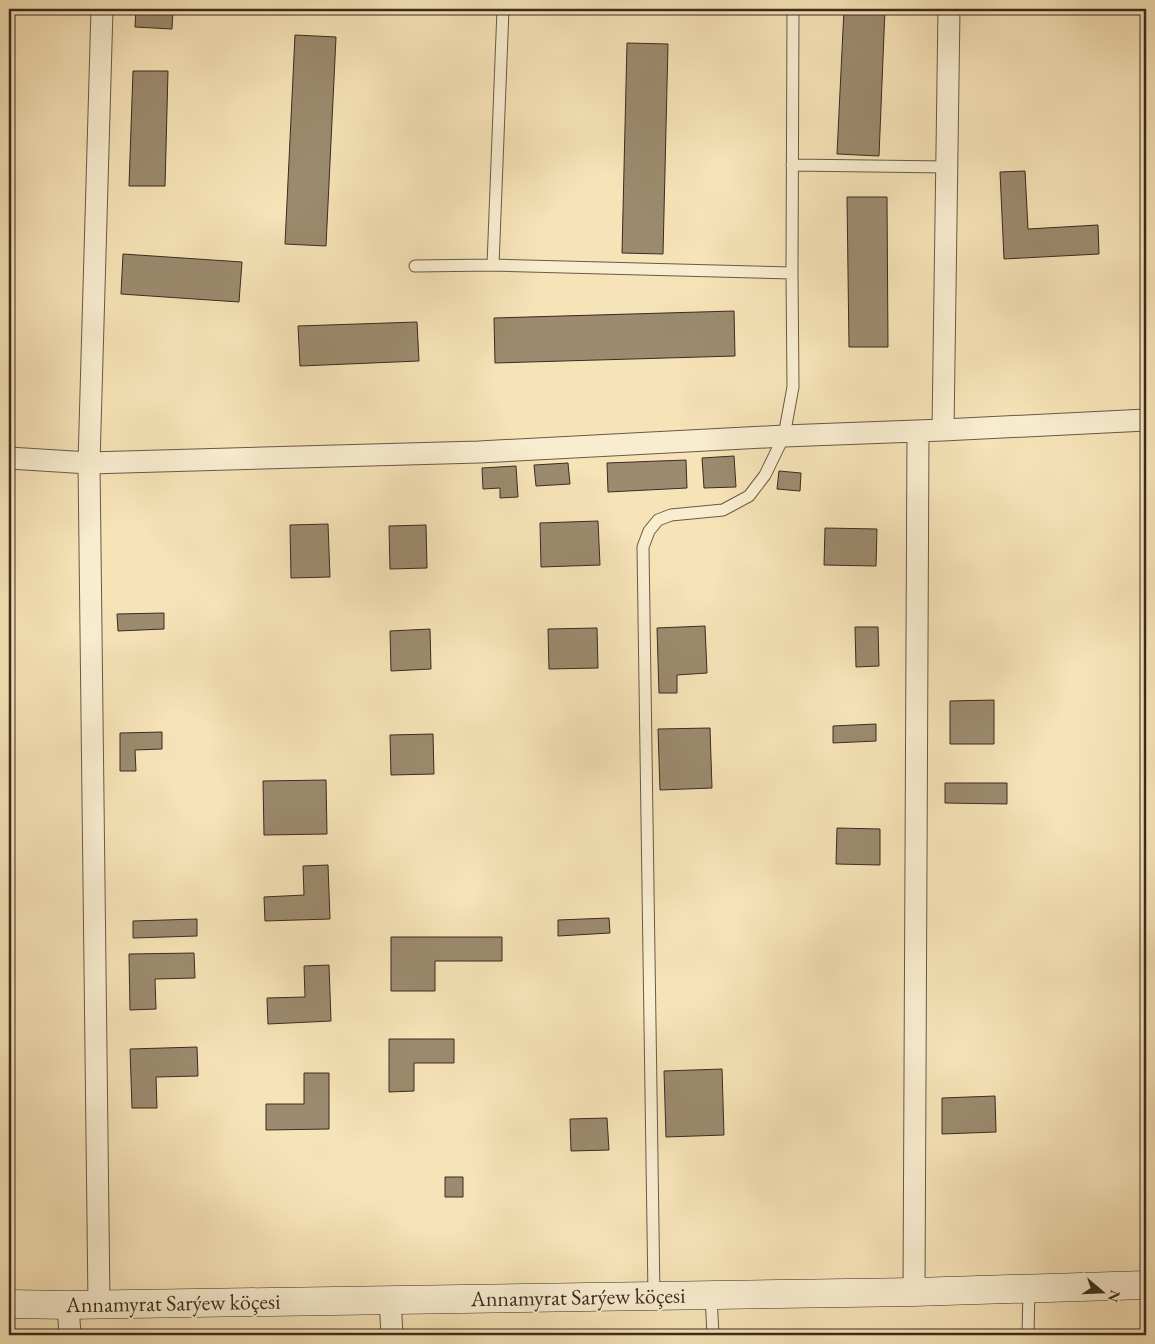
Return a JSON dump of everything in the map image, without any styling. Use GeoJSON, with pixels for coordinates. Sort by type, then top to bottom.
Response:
{"type":"FeatureCollection","features":[{"type":"Feature","properties":{"kind":"street"},"geometry":{"type":"LineString","coordinates":[[99,1304],[89,463],[102,9]]}},
{"type":"Feature","properties":{"kind":"street"},"geometry":{"type":"LineString","coordinates":[[943,430],[950,9]]}},
{"type":"Feature","properties":{"kind":"street"},"geometry":{"type":"LineString","coordinates":[[9,458],[89,463],[480,452],[1146,420]]}},
{"type":"Feature","properties":{"kind":"street"},"geometry":{"type":"LineString","coordinates":[[914,1292],[918,430]]}},
{"type":"Feature","properties":{"kind":"street","name":"Annamyrat Sarýew köçesi"},"geometry":{"type":"LineString","coordinates":[[9,1304],[68,1305],[711,1296],[1146,1285]]}},
{"type":"Feature","properties":{"kind":"street"},"geometry":{"type":"LineString","coordinates":[[390,1300],[392,1335]]}},
{"type":"Feature","properties":{"kind":"street"},"geometry":{"type":"LineString","coordinates":[[68,1305],[70,1335]]}},
{"type":"Feature","properties":{"kind":"lane"},"geometry":{"type":"LineString","coordinates":[[493,265],[503,9]]}},
{"type":"Feature","properties":{"kind":"lane"},"geometry":{"type":"LineString","coordinates":[[654,1296],[643,547],[649,531],[658,520],[671,515],[723,510],[749,496],[765,475],[784,436],[793,387],[793,9]]}},
{"type":"Feature","properties":{"kind":"lane"},"geometry":{"type":"LineString","coordinates":[[792,165],[947,167]]}},
{"type":"Feature","properties":{"kind":"lane"},"geometry":{"type":"LineString","coordinates":[[415,266],[493,265],[792,273]]}},
{"type":"Feature","properties":{"kind":"lane"},"geometry":{"type":"LineString","coordinates":[[1028,1335],[1029,1289]]}},
{"type":"Feature","properties":{"kind":"lane"},"geometry":{"type":"LineString","coordinates":[[711,1296],[713,1335]]}},
{"type":"Feature","properties":{"kind":"building"},"geometry":{"type":"Polygon","coordinates":[[[136,9],[173,9],[172,29],[135,27],[136,9]]]}},
{"type":"Feature","properties":{"kind":"building"},"geometry":{"type":"Polygon","coordinates":[[[844,9],[885,9],[879,156],[837,154],[844,9]]]}},
{"type":"Feature","properties":{"kind":"building"},"geometry":{"type":"Polygon","coordinates":[[[295,35],[336,37],[326,246],[285,244],[295,35]]]}},
{"type":"Feature","properties":{"kind":"building"},"geometry":{"type":"Polygon","coordinates":[[[627,43],[668,44],[663,254],[622,253],[627,43]]]}},
{"type":"Feature","properties":{"kind":"building"},"geometry":{"type":"Polygon","coordinates":[[[133,71],[168,71],[165,186],[129,186],[133,71]]]}},
{"type":"Feature","properties":{"kind":"building"},"geometry":{"type":"Polygon","coordinates":[[[1025,171],[1028,229],[1098,225],[1099,254],[1004,259],[1000,172],[1025,171]]]}},
{"type":"Feature","properties":{"kind":"building"},"geometry":{"type":"Polygon","coordinates":[[[847,197],[887,197],[888,347],[849,347],[847,197]]]}},
{"type":"Feature","properties":{"kind":"building"},"geometry":{"type":"Polygon","coordinates":[[[123,254],[242,262],[239,302],[121,294],[123,254]]]}},
{"type":"Feature","properties":{"kind":"building"},"geometry":{"type":"Polygon","coordinates":[[[734,311],[735,356],[495,363],[494,318],[734,311]]]}},
{"type":"Feature","properties":{"kind":"building"},"geometry":{"type":"Polygon","coordinates":[[[417,322],[419,361],[300,366],[298,326],[417,322]]]}},
{"type":"Feature","properties":{"kind":"building"},"geometry":{"type":"Polygon","coordinates":[[[734,456],[736,487],[704,488],[702,458],[734,456]]]}},
{"type":"Feature","properties":{"kind":"building"},"geometry":{"type":"Polygon","coordinates":[[[686,460],[687,488],[608,492],[607,463],[686,460]]]}},
{"type":"Feature","properties":{"kind":"building"},"geometry":{"type":"Polygon","coordinates":[[[568,463],[570,484],[536,486],[534,465],[568,463]]]}},
{"type":"Feature","properties":{"kind":"building"},"geometry":{"type":"Polygon","coordinates":[[[516,466],[518,497],[500,498],[500,488],[483,489],[482,468],[516,466]]]}},
{"type":"Feature","properties":{"kind":"building"},"geometry":{"type":"Polygon","coordinates":[[[779,471],[801,473],[800,491],[777,489],[779,471]]]}},
{"type":"Feature","properties":{"kind":"building"},"geometry":{"type":"Polygon","coordinates":[[[598,521],[600,565],[541,567],[540,523],[598,521]]]}},
{"type":"Feature","properties":{"kind":"building"},"geometry":{"type":"Polygon","coordinates":[[[328,524],[330,577],[291,578],[290,525],[328,524]]]}},
{"type":"Feature","properties":{"kind":"building"},"geometry":{"type":"Polygon","coordinates":[[[426,525],[427,568],[390,569],[389,526],[426,525]]]}},
{"type":"Feature","properties":{"kind":"building"},"geometry":{"type":"Polygon","coordinates":[[[825,528],[877,529],[876,566],[824,565],[825,528]]]}},
{"type":"Feature","properties":{"kind":"building"},"geometry":{"type":"Polygon","coordinates":[[[164,613],[164,629],[118,631],[117,614],[164,613]]]}},
{"type":"Feature","properties":{"kind":"building"},"geometry":{"type":"Polygon","coordinates":[[[705,626],[707,673],[677,675],[677,693],[659,693],[657,628],[705,626]]]}},
{"type":"Feature","properties":{"kind":"building"},"geometry":{"type":"Polygon","coordinates":[[[855,627],[878,627],[879,666],[856,667],[855,627]]]}},
{"type":"Feature","properties":{"kind":"building"},"geometry":{"type":"Polygon","coordinates":[[[597,628],[598,668],[549,669],[548,629],[597,628]]]}},
{"type":"Feature","properties":{"kind":"building"},"geometry":{"type":"Polygon","coordinates":[[[430,629],[431,669],[391,671],[390,631],[430,629]]]}},
{"type":"Feature","properties":{"kind":"building"},"geometry":{"type":"Polygon","coordinates":[[[994,700],[994,744],[950,744],[950,701],[994,700]]]}},
{"type":"Feature","properties":{"kind":"building"},"geometry":{"type":"Polygon","coordinates":[[[876,724],[876,741],[833,743],[833,726],[876,724]]]}},
{"type":"Feature","properties":{"kind":"building"},"geometry":{"type":"Polygon","coordinates":[[[710,728],[712,788],[660,790],[658,729],[710,728]]]}},
{"type":"Feature","properties":{"kind":"building"},"geometry":{"type":"Polygon","coordinates":[[[162,732],[162,749],[135,750],[136,771],[120,771],[120,733],[162,732]]]}},
{"type":"Feature","properties":{"kind":"building"},"geometry":{"type":"Polygon","coordinates":[[[433,734],[434,774],[391,775],[390,735],[433,734]]]}},
{"type":"Feature","properties":{"kind":"building"},"geometry":{"type":"Polygon","coordinates":[[[326,780],[327,834],[264,835],[263,781],[326,780]]]}},
{"type":"Feature","properties":{"kind":"building"},"geometry":{"type":"Polygon","coordinates":[[[945,783],[1007,783],[1007,804],[945,803],[945,783]]]}},
{"type":"Feature","properties":{"kind":"building"},"geometry":{"type":"Polygon","coordinates":[[[837,828],[880,829],[880,865],[836,864],[837,828]]]}},
{"type":"Feature","properties":{"kind":"building"},"geometry":{"type":"Polygon","coordinates":[[[328,865],[330,919],[265,921],[264,897],[304,895],[303,866],[328,865]]]}},
{"type":"Feature","properties":{"kind":"building"},"geometry":{"type":"Polygon","coordinates":[[[609,918],[610,933],[558,936],[558,920],[609,918]]]}},
{"type":"Feature","properties":{"kind":"building"},"geometry":{"type":"Polygon","coordinates":[[[197,919],[197,936],[133,938],[133,921],[197,919]]]}},
{"type":"Feature","properties":{"kind":"building"},"geometry":{"type":"Polygon","coordinates":[[[391,937],[502,937],[502,961],[435,961],[435,991],[391,991],[391,937]]]}},
{"type":"Feature","properties":{"kind":"building"},"geometry":{"type":"Polygon","coordinates":[[[194,953],[195,978],[155,979],[156,1009],[130,1010],[129,954],[194,953]]]}},
{"type":"Feature","properties":{"kind":"building"},"geometry":{"type":"Polygon","coordinates":[[[329,965],[331,1021],[268,1024],[267,998],[305,997],[304,966],[329,965]]]}},
{"type":"Feature","properties":{"kind":"building"},"geometry":{"type":"Polygon","coordinates":[[[389,1039],[454,1039],[454,1063],[414,1063],[414,1091],[389,1092],[389,1039]]]}},
{"type":"Feature","properties":{"kind":"building"},"geometry":{"type":"Polygon","coordinates":[[[197,1047],[198,1076],[156,1077],[157,1108],[132,1108],[130,1049],[197,1047]]]}},
{"type":"Feature","properties":{"kind":"building"},"geometry":{"type":"Polygon","coordinates":[[[722,1069],[724,1135],[666,1137],[664,1071],[722,1069]]]}},
{"type":"Feature","properties":{"kind":"building"},"geometry":{"type":"Polygon","coordinates":[[[304,1073],[329,1073],[329,1129],[266,1130],[266,1104],[304,1104],[304,1073]]]}},
{"type":"Feature","properties":{"kind":"building"},"geometry":{"type":"Polygon","coordinates":[[[995,1096],[996,1132],[942,1134],[942,1098],[995,1096]]]}},
{"type":"Feature","properties":{"kind":"building"},"geometry":{"type":"Polygon","coordinates":[[[607,1118],[609,1150],[571,1151],[570,1119],[607,1118]]]}},
{"type":"Feature","properties":{"kind":"building"},"geometry":{"type":"Polygon","coordinates":[[[445,1177],[463,1177],[463,1197],[445,1197],[445,1177]]]}},
{"type":"Feature","properties":{"kind":"building"},"geometry":{"type":"Polygon","coordinates":[[[1146,1331],[1146,1335],[1049,1335],[1146,1331]]]}}]}
